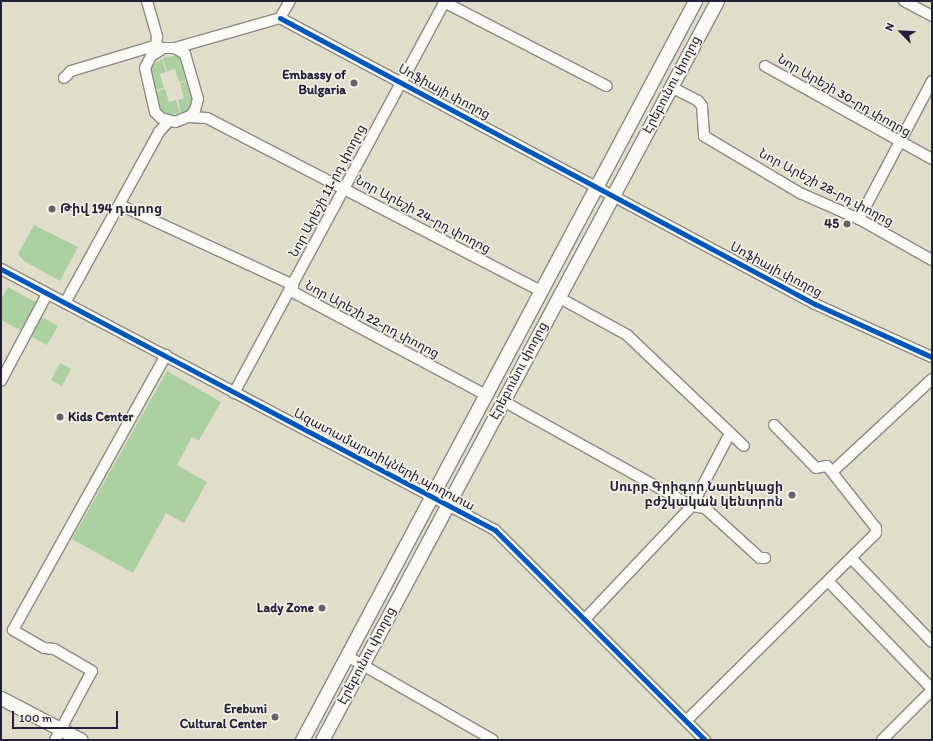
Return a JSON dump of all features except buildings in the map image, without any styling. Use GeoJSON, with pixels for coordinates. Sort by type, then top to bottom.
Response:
{"type":"FeatureCollection","features":[{"type":"Feature","properties":{"kind":"main road","name":"Էրեբունու փողոց"},"geometry":{"type":"LineString","coordinates":[[302,740],[695,1]]}},
{"type":"Feature","properties":{"kind":"main road","name":"Էրեբունու փողոց"},"geometry":{"type":"LineString","coordinates":[[322,740],[717,1]]}},
{"type":"Feature","properties":{"kind":"main road"},"geometry":{"type":"LineString","coordinates":[[1,698],[58,735],[81,740]]}},
{"type":"Feature","properties":{"kind":"street"},"geometry":{"type":"LineString","coordinates":[[148,1],[156,45],[145,68],[157,115],[159,132]]}},
{"type":"Feature","properties":{"kind":"street"},"geometry":{"type":"LineString","coordinates":[[171,48],[192,44],[280,18],[290,1]]}},
{"type":"Feature","properties":{"kind":"street"},"geometry":{"type":"LineString","coordinates":[[444,1],[607,86]]}},
{"type":"Feature","properties":{"kind":"street","name":"Նոր Արեշի 11-րդ փողոց"},"geometry":{"type":"LineString","coordinates":[[234,393],[444,1]]}},
{"type":"Feature","properties":{"kind":"street"},"geometry":{"type":"LineString","coordinates":[[904,1],[932,16]]}},
{"type":"Feature","properties":{"kind":"street","name":"Սոֆիայի փողոց"},"geometry":{"type":"LineString","coordinates":[[280,18],[597,186],[815,304],[932,356]]}},
{"type":"Feature","properties":{"kind":"street"},"geometry":{"type":"LineString","coordinates":[[192,44],[186,56],[198,103],[207,118]]}},
{"type":"Feature","properties":{"kind":"street"},"geometry":{"type":"LineString","coordinates":[[64,78],[71,71],[156,45],[171,48],[186,56]]}},
{"type":"Feature","properties":{"kind":"street","name":"Նոր Արեշի 30-րդ փողոց"},"geometry":{"type":"LineString","coordinates":[[765,66],[899,142],[932,159]]}},
{"type":"Feature","properties":{"kind":"street"},"geometry":{"type":"LineString","coordinates":[[859,219],[932,81]]}},
{"type":"Feature","properties":{"kind":"street","name":"Նոր Արեշի 28-րդ փողոց"},"geometry":{"type":"LineString","coordinates":[[671,87],[698,101],[702,106],[704,136],[800,193],[859,219],[932,260]]}},
{"type":"Feature","properties":{"kind":"street"},"geometry":{"type":"LineString","coordinates":[[189,117],[198,103]]}},
{"type":"Feature","properties":{"kind":"street"},"geometry":{"type":"LineString","coordinates":[[65,303],[159,132],[169,121],[157,115]]}},
{"type":"Feature","properties":{"kind":"street","name":"Նոր Արեշի 24-րդ փողոց"},"geometry":{"type":"LineString","coordinates":[[169,121],[182,121],[189,117],[207,118],[541,291]]}},
{"type":"Feature","properties":{"kind":"street","name":"Նոր Արեշի 22-րդ փողոց"},"geometry":{"type":"LineString","coordinates":[[120,205],[292,285],[293,292],[486,395]]}},
{"type":"Feature","properties":{"kind":"street","name":"Ազատամարտիկների պողոտա"},"geometry":{"type":"LineString","coordinates":[[1,269],[495,530],[705,740]]}},
{"type":"Feature","properties":{"kind":"street"},"geometry":{"type":"LineString","coordinates":[[1,381],[47,294]]}},
{"type":"Feature","properties":{"kind":"street"},"geometry":{"type":"LineString","coordinates":[[558,297],[627,335],[744,446]]}},
{"type":"Feature","properties":{"kind":"street"},"geometry":{"type":"LineString","coordinates":[[58,735],[92,671],[54,649],[44,648],[13,630],[166,355]]}},
{"type":"Feature","properties":{"kind":"street"},"geometry":{"type":"LineString","coordinates":[[832,472],[932,379]]}},
{"type":"Feature","properties":{"kind":"street"},"geometry":{"type":"LineString","coordinates":[[503,401],[692,506],[705,508],[760,558],[764,558]]}},
{"type":"Feature","properties":{"kind":"street"},"geometry":{"type":"LineString","coordinates":[[686,721],[829,582],[876,533],[876,528],[826,465],[816,468],[774,425]]}},
{"type":"Feature","properties":{"kind":"street"},"geometry":{"type":"LineString","coordinates":[[585,619],[692,506],[727,439]]}},
{"type":"Feature","properties":{"kind":"street"},"geometry":{"type":"LineString","coordinates":[[852,559],[932,642]]}},
{"type":"Feature","properties":{"kind":"street"},"geometry":{"type":"LineString","coordinates":[[829,582],[932,690],[882,740]]}},
{"type":"Feature","properties":{"kind":"street"},"geometry":{"type":"LineString","coordinates":[[347,656],[493,740]]}},
{"type":"Feature","properties":{"kind":"green space"},"geometry":{"type":"Polygon","coordinates":[[[177,55],[182,58],[191,79],[179,82],[175,69],[167,71],[163,58],[177,55]]]}},
{"type":"Feature","properties":{"kind":"green space"},"geometry":{"type":"Polygon","coordinates":[[[162,59],[166,72],[160,74],[164,88],[153,90],[149,67],[162,59]]]}},
{"type":"Feature","properties":{"kind":"green space"},"geometry":{"type":"Polygon","coordinates":[[[191,80],[195,98],[191,109],[181,113],[178,100],[184,98],[180,83],[191,80]]]}},
{"type":"Feature","properties":{"kind":"green space"},"geometry":{"type":"Polygon","coordinates":[[[165,89],[169,102],[176,100],[180,113],[168,116],[158,109],[154,92],[165,89]]]}},
{"type":"Feature","properties":{"kind":"green space"},"geometry":{"type":"Polygon","coordinates":[[[34,225],[78,247],[60,281],[24,261],[18,254],[34,225]]]}},
{"type":"Feature","properties":{"kind":"green space"},"geometry":{"type":"Polygon","coordinates":[[[8,287],[37,303],[22,331],[1,320],[1,300],[8,287]]]}},
{"type":"Feature","properties":{"kind":"green space"},"geometry":{"type":"Polygon","coordinates":[[[38,315],[58,326],[47,345],[28,335],[38,315]]]}},
{"type":"Feature","properties":{"kind":"green space"},"geometry":{"type":"Polygon","coordinates":[[[60,363],[71,369],[62,386],[51,380],[60,363]]]}},
{"type":"Feature","properties":{"kind":"green space"},"geometry":{"type":"Polygon","coordinates":[[[167,371],[221,402],[199,440],[192,437],[177,465],[207,482],[184,523],[166,513],[133,573],[72,539],[167,371]]]}},
{"type":"Feature","properties":{"kind":"cycle path"},"geometry":{"type":"LineString","coordinates":[[280,18],[815,304],[932,357]]}},
{"type":"Feature","properties":{"kind":"cycle path"},"geometry":{"type":"LineString","coordinates":[[1,269],[495,530],[705,740]]}},
{"type":"Feature","properties":{"kind":"place","name":"Embassy of Bulgaria"},"geometry":{"type":"Point","coordinates":[354,83]}},
{"type":"Feature","properties":{"kind":"place","name":"Թիվ 194 դպրոց"},"geometry":{"type":"Point","coordinates":[52,209]}},
{"type":"Feature","properties":{"kind":"place","name":"45"},"geometry":{"type":"Point","coordinates":[847,224]}},
{"type":"Feature","properties":{"kind":"place","name":"Kids Center"},"geometry":{"type":"Point","coordinates":[60,417]}},
{"type":"Feature","properties":{"kind":"place","name":"Սուրբ Գրիգոր Նարեկացի բժշկական կենտրոն"},"geometry":{"type":"Point","coordinates":[792,495]}},
{"type":"Feature","properties":{"kind":"place","name":"Lady Zone"},"geometry":{"type":"Point","coordinates":[322,608]}},
{"type":"Feature","properties":{"kind":"place","name":"Erebuni Cultural Center"},"geometry":{"type":"Point","coordinates":[275,717]}}]}
